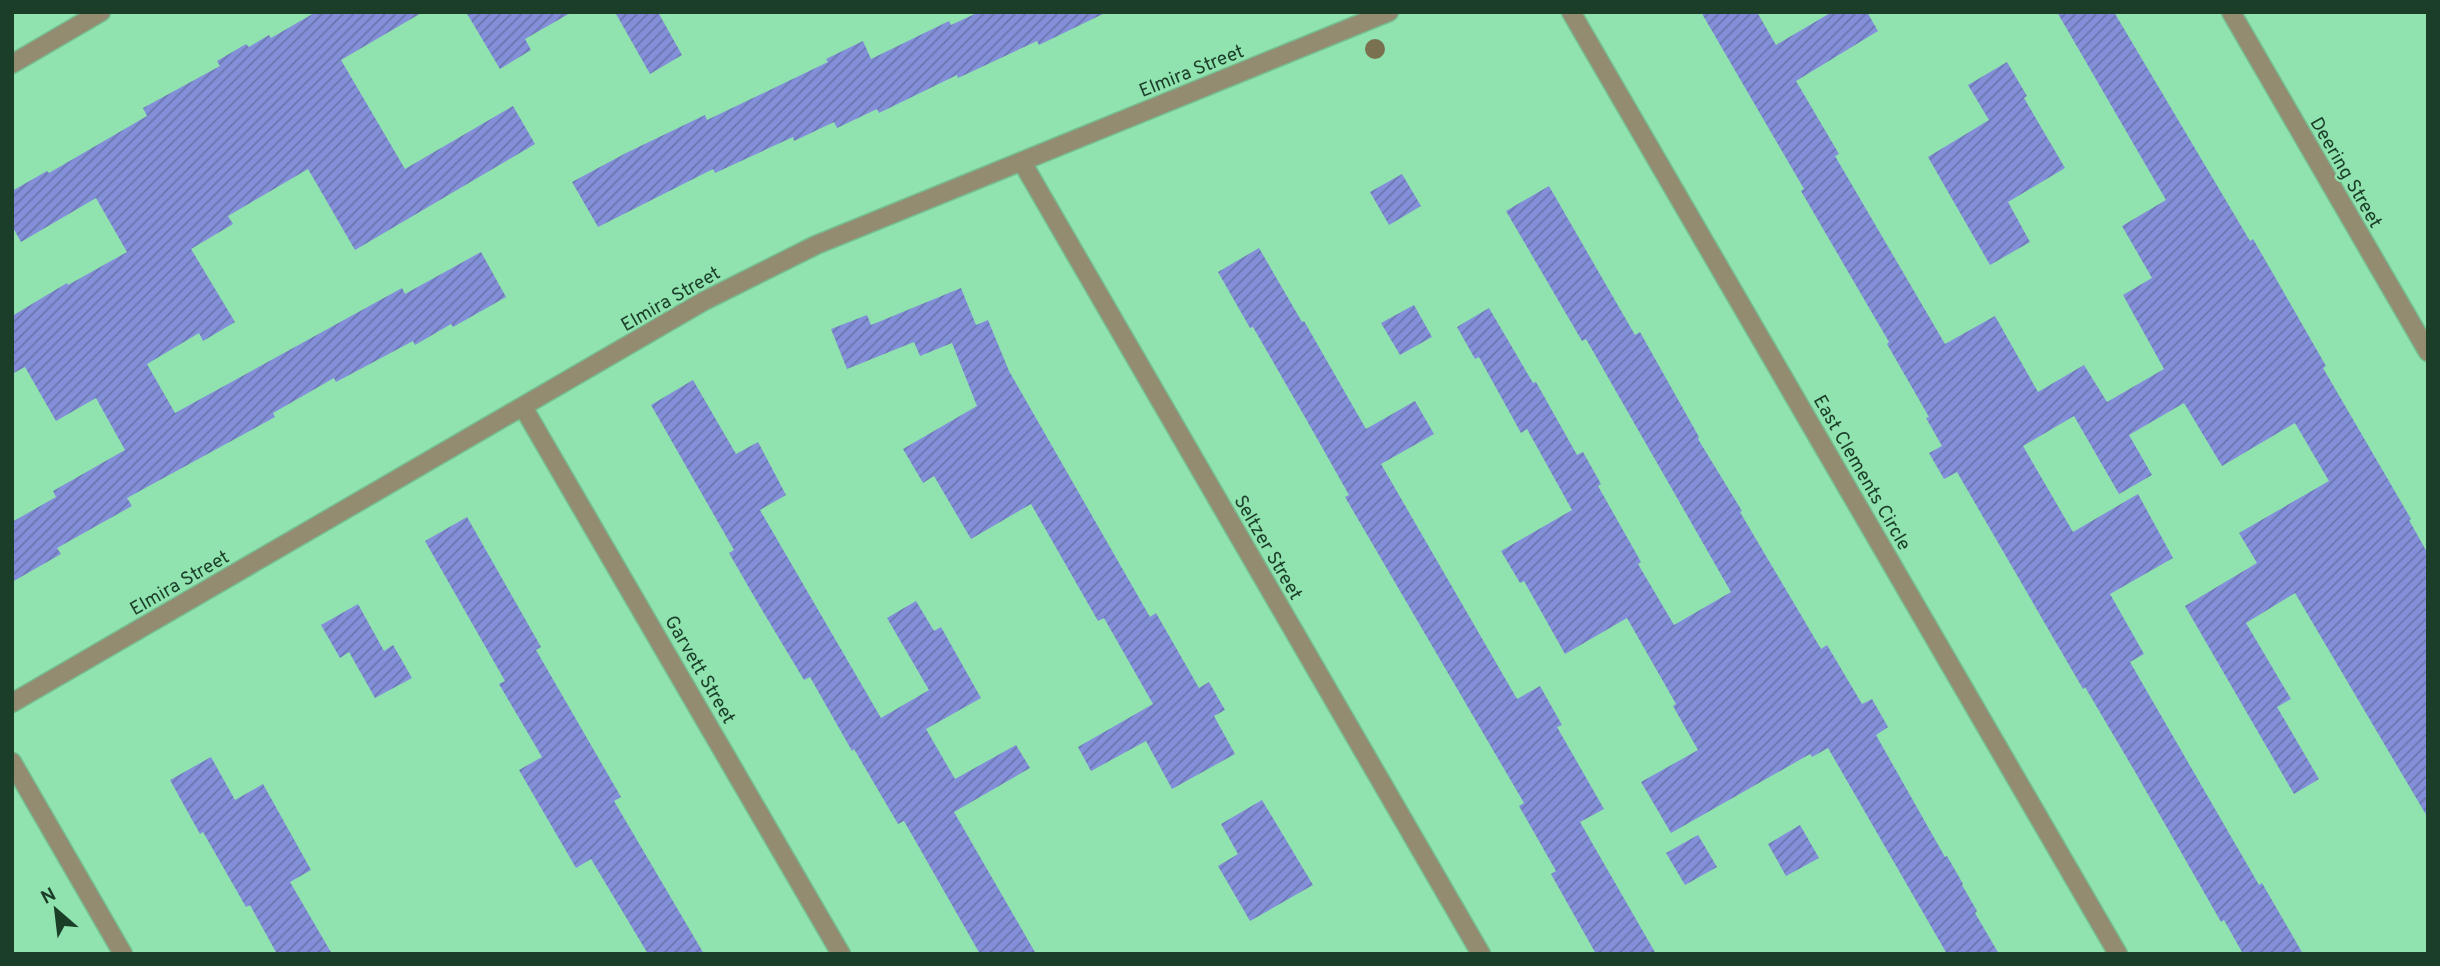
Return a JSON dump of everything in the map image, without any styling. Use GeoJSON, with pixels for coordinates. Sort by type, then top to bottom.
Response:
{"type":"FeatureCollection","features":[{"type":"Feature","properties":{"kind":"street"},"geometry":{"type":"LineString","coordinates":[[12,64],[101,12]]}},
{"type":"Feature","properties":{"kind":"street","name":"Elmira Street"},"geometry":{"type":"LineString","coordinates":[[12,704],[704,301],[759,272],[816,245],[1389,12]]}},
{"type":"Feature","properties":{"kind":"street","name":"East Clements Circle"},"geometry":{"type":"LineString","coordinates":[[1571,12],[2118,954]]}},
{"type":"Feature","properties":{"kind":"street","name":"Deering Street"},"geometry":{"type":"LineString","coordinates":[[2231,12],[2428,352]]}},
{"type":"Feature","properties":{"kind":"street","name":"Seltzer Street"},"geometry":{"type":"LineString","coordinates":[[1022,162],[1481,954]]}},
{"type":"Feature","properties":{"kind":"street","name":"Garvett Street"},"geometry":{"type":"LineString","coordinates":[[523,407],[841,954]]}},
{"type":"Feature","properties":{"kind":"street"},"geometry":{"type":"LineString","coordinates":[[12,762],[123,954]]}},
{"type":"Feature","properties":{"kind":"building"},"geometry":{"type":"Polygon","coordinates":[[[316,12],[423,12],[341,60],[405,169],[513,106],[535,144],[355,250],[308,169],[228,216],[233,224],[191,249],[235,322],[203,341],[199,333],[147,364],[175,413],[402,288],[405,294],[481,252],[506,297],[415,345],[413,341],[336,382],[334,378],[273,413],[275,417],[127,498],[132,506],[57,548],[61,554],[12,582],[12,522],[56,497],[53,491],[125,450],[96,398],[56,421],[25,367],[12,374],[12,316],[127,252],[96,198],[21,242],[12,226],[12,191],[47,171],[49,173],[147,116],[143,108],[220,66],[217,61],[246,44],[249,47],[269,35],[271,38],[316,12]]]}},
{"type":"Feature","properties":{"kind":"building"},"geometry":{"type":"Polygon","coordinates":[[[466,12],[572,12],[525,39],[531,50],[500,69],[466,12]]]}},
{"type":"Feature","properties":{"kind":"building"},"geometry":{"type":"Polygon","coordinates":[[[615,12],[658,12],[682,55],[650,74],[615,12]]]}},
{"type":"Feature","properties":{"kind":"building"},"geometry":{"type":"Polygon","coordinates":[[[979,12],[1107,12],[1039,45],[1037,41],[958,78],[957,75],[879,113],[877,109],[837,128],[834,122],[794,141],[793,137],[715,173],[713,169],[598,227],[572,182],[705,115],[707,120],[828,62],[826,59],[863,41],[871,59],[949,21],[951,25],[979,12]]]}},
{"type":"Feature","properties":{"kind":"building"},"geometry":{"type":"Polygon","coordinates":[[[1701,12],[1757,12],[1776,45],[1832,12],[1867,12],[1878,31],[1796,81],[1839,154],[1835,156],[1945,344],[1995,316],[2038,392],[2084,365],[2107,402],[2164,369],[2123,295],[2152,278],[2122,226],[2166,200],[2057,12],[2114,12],[2250,241],[2253,239],[2326,366],[2323,368],[2411,519],[2409,520],[2428,554],[2428,818],[2295,593],[2246,623],[2291,699],[2277,707],[2319,779],[2294,794],[2185,606],[2257,563],[2239,533],[2329,481],[2295,423],[2222,466],[2184,403],[2129,435],[2152,475],[2119,494],[2074,416],[2023,446],[2073,532],[2138,494],[2173,558],[2110,594],[2144,654],[2130,662],[2259,885],[2262,883],[2303,954],[2243,954],[2224,920],[2221,922],[1957,472],[1944,479],[1929,453],[1942,446],[1926,418],[1929,417],[1887,344],[1889,342],[1801,191],[1804,189],[1701,12]]]}},
{"type":"Feature","properties":{"kind":"building"},"geometry":{"type":"Polygon","coordinates":[[[2007,62],[2027,96],[2024,98],[2065,168],[2008,202],[2030,242],[1990,265],[1928,157],[1989,120],[1968,85],[2007,62]]]}},
{"type":"Feature","properties":{"kind":"building"},"geometry":{"type":"Polygon","coordinates":[[[1402,174],[1421,206],[1389,225],[1370,192],[1402,174]]]}},
{"type":"Feature","properties":{"kind":"building"},"geometry":{"type":"Polygon","coordinates":[[[1549,186],[1635,335],[1640,332],[1698,439],[1821,649],[1827,645],[1862,704],[1872,699],[1888,727],[1876,735],[1963,884],[1977,911],[1975,913],[1999,954],[1947,954],[1828,748],[1812,757],[1810,754],[1671,833],[1641,782],[1698,750],[1673,706],[1676,704],[1627,618],[1565,654],[1524,581],[1520,583],[1501,551],[1572,510],[1527,429],[1521,433],[1479,357],[1475,359],[1457,327],[1489,308],[1533,383],[1536,382],[1577,455],[1583,452],[1601,484],[1598,486],[1641,562],[1638,564],[1674,625],[1731,592],[1586,339],[1582,341],[1506,211],[1549,186]]]}},
{"type":"Feature","properties":{"kind":"building"},"geometry":{"type":"Polygon","coordinates":[[[1259,248],[1366,429],[1415,401],[1434,434],[1381,464],[1517,699],[1540,686],[1562,725],[1557,727],[1604,809],[1580,822],[1656,954],[1596,954],[1551,874],[1556,871],[1519,806],[1524,803],[1345,497],[1349,495],[1253,327],[1250,328],[1218,272],[1259,248]]]}},
{"type":"Feature","properties":{"kind":"building"},"geometry":{"type":"Polygon","coordinates":[[[961,288],[976,325],[988,320],[1009,371],[1150,617],[1156,613],[1199,688],[1209,682],[1225,710],[1214,716],[1235,754],[1172,789],[1146,741],[1091,771],[1078,747],[1153,704],[1104,618],[1098,621],[1031,504],[971,539],[934,476],[923,483],[903,449],[977,406],[952,343],[920,356],[914,342],[847,369],[831,329],[867,315],[871,325],[961,288]]]}},
{"type":"Feature","properties":{"kind":"building"},"geometry":{"type":"Polygon","coordinates":[[[1414,305],[1432,337],[1400,355],[1381,323],[1414,305]]]}},
{"type":"Feature","properties":{"kind":"building"},"geometry":{"type":"Polygon","coordinates":[[[693,380],[736,454],[758,442],[786,495],[760,510],[881,718],[929,690],[887,618],[916,601],[934,631],[941,627],[981,698],[926,729],[955,779],[1016,745],[1030,768],[954,812],[1036,954],[980,954],[904,821],[898,824],[810,677],[804,680],[759,605],[729,553],[734,550],[651,405],[693,380]]]}},
{"type":"Feature","properties":{"kind":"building"},"geometry":{"type":"Polygon","coordinates":[[[467,517],[541,647],[536,650],[621,797],[614,801],[704,954],[648,954],[591,859],[576,868],[519,770],[542,757],[499,684],[505,681],[425,541],[467,517]]]}},
{"type":"Feature","properties":{"kind":"building"},"geometry":{"type":"Polygon","coordinates":[[[358,604],[384,651],[393,645],[412,678],[375,698],[349,652],[340,658],[321,625],[358,604]]]}},
{"type":"Feature","properties":{"kind":"building"},"geometry":{"type":"Polygon","coordinates":[[[211,757],[235,800],[263,784],[311,870],[290,882],[332,954],[277,954],[250,905],[246,907],[203,832],[200,834],[170,780],[211,757]]]}},
{"type":"Feature","properties":{"kind":"building"},"geometry":{"type":"Polygon","coordinates":[[[1262,800],[1313,885],[1250,921],[1218,866],[1238,854],[1221,824],[1262,800]]]}},
{"type":"Feature","properties":{"kind":"building"},"geometry":{"type":"Polygon","coordinates":[[[1800,825],[1819,858],[1786,876],[1768,844],[1800,825]]]}},
{"type":"Feature","properties":{"kind":"building"},"geometry":{"type":"Polygon","coordinates":[[[1698,835],[1717,867],[1685,885],[1666,853],[1698,835]]]}}]}
